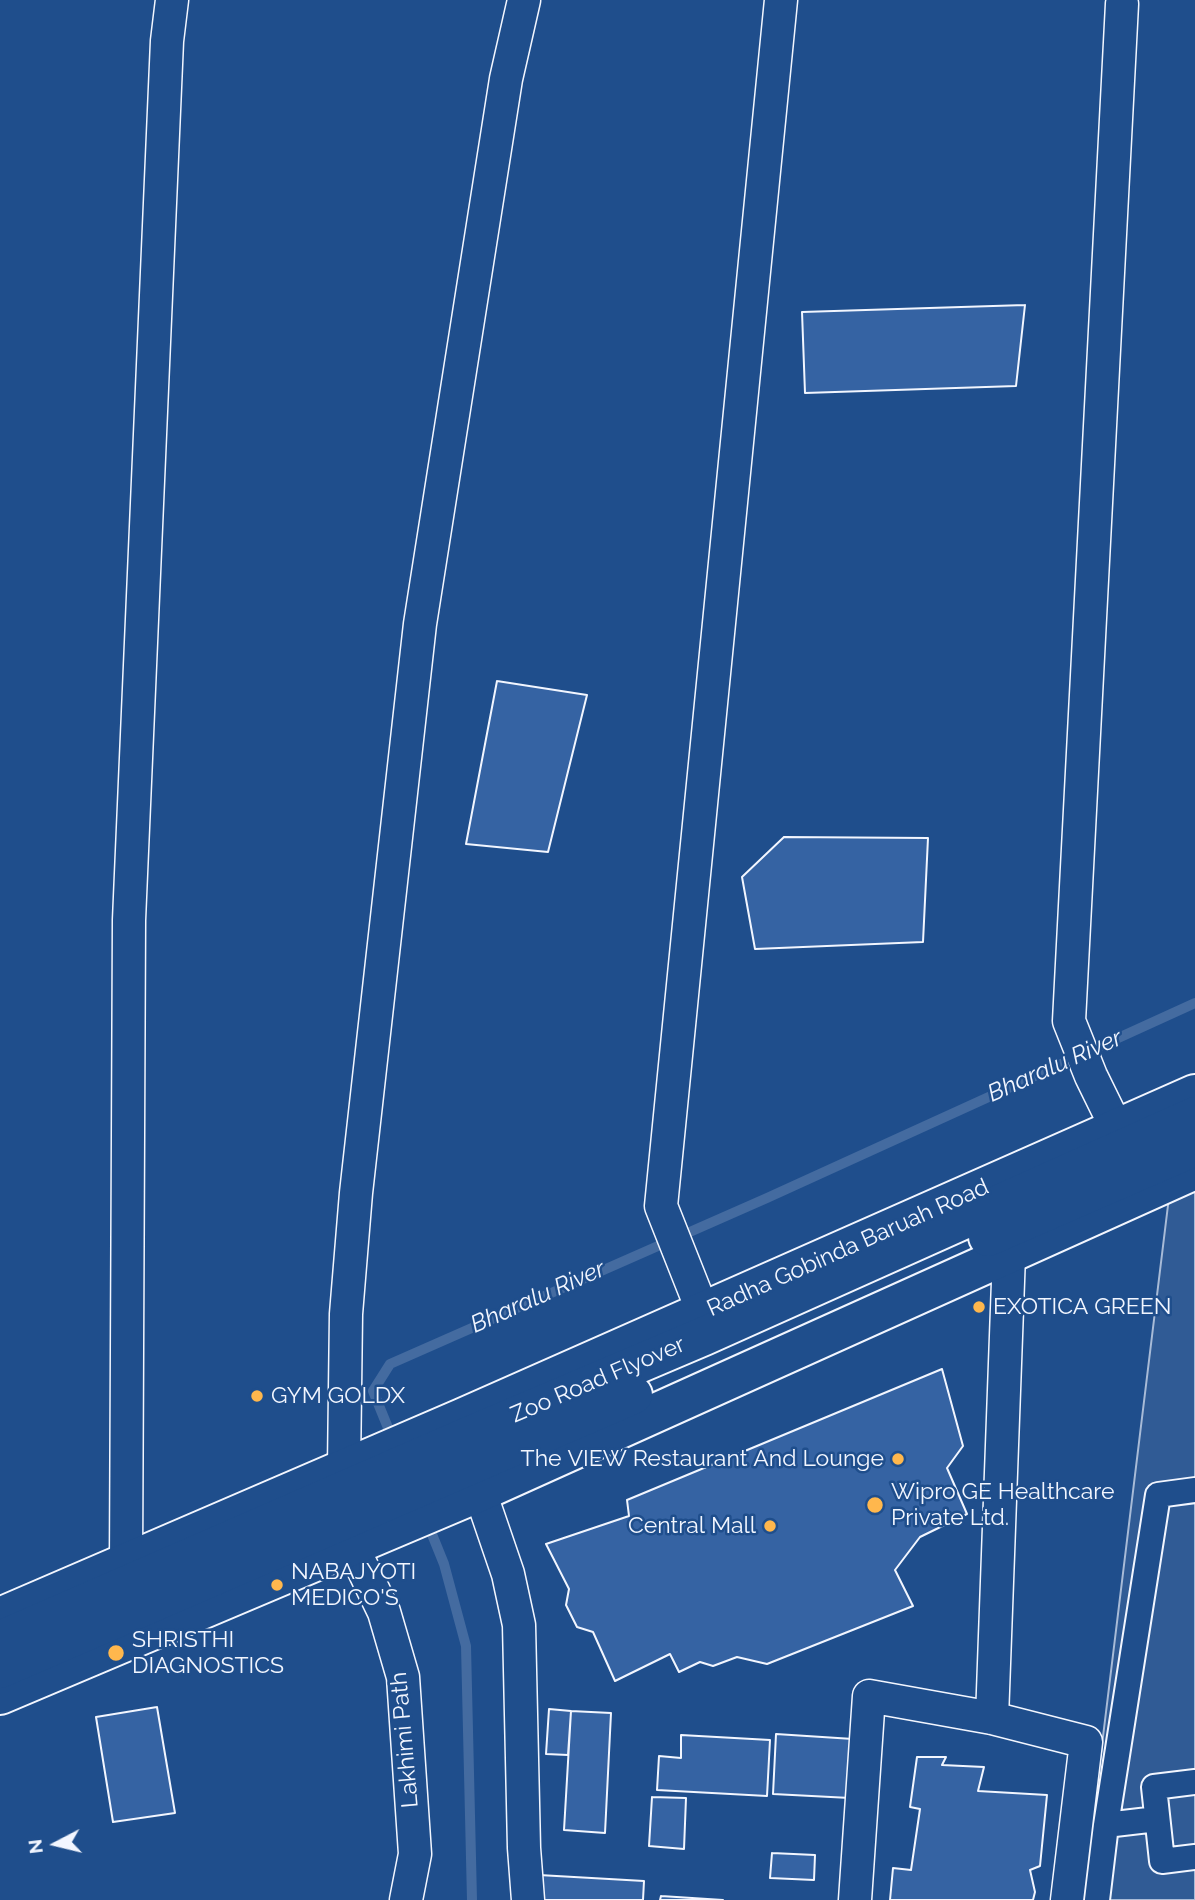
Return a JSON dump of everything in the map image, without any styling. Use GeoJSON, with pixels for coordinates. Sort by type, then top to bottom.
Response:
{"type":"FeatureCollection","features":[{"type":"Feature","properties":{"kind":"main road","name":"Radha Gobinda Baruah Road"},"geometry":{"type":"LineString","coordinates":[[0,1617],[462,1418],[1195,1094]]}},
{"type":"Feature","properties":{"kind":"main road","name":"Zoo Road Flyover"},"geometry":{"type":"LineString","coordinates":[[0,1640],[372,1477],[704,1336],[1195,1116]]}},
{"type":"Feature","properties":{"kind":"main road","name":"Zoo Road Flyover"},"geometry":{"type":"LineString","coordinates":[[0,1670],[722,1357],[1195,1147]]}},
{"type":"Feature","properties":{"kind":"main road"},"geometry":{"type":"LineString","coordinates":[[0,1695],[473,1495],[1195,1170]]}},
{"type":"Feature","properties":{"kind":"street"},"geometry":{"type":"LineString","coordinates":[[126,1563],[129,920],[166,55],[172,0]]}},
{"type":"Feature","properties":{"kind":"street"},"geometry":{"type":"LineString","coordinates":[[354,1463],[346,1314],[356,1193],[420,624],[506,79],[524,0]]}},
{"type":"Feature","properties":{"kind":"street"},"geometry":{"type":"LineString","coordinates":[[703,1311],[681,1262],[661,1206],[781,0]]}},
{"type":"Feature","properties":{"kind":"street"},"geometry":{"type":"LineString","coordinates":[[1117,1129],[1091,1076],[1069,1020],[1122,4]]}},
{"type":"Feature","properties":{"kind":"street"},"geometry":{"type":"LineString","coordinates":[[992,1718],[1009,1254]]}},
{"type":"Feature","properties":{"kind":"street"},"geometry":{"type":"LineString","coordinates":[[1097,1900],[1106,1825],[1158,1495],[1195,1490]]}},
{"type":"Feature","properties":{"kind":"street"},"geometry":{"type":"LineString","coordinates":[[473,1495],[508,1574],[519,1625],[528,1900]]}},
{"type":"Feature","properties":{"kind":"street","name":"Lakhimi Path"},"geometry":{"type":"LineString","coordinates":[[368,1538],[384,1612],[403,1678],[415,1854],[406,1900]]}},
{"type":"Feature","properties":{"kind":"street"},"geometry":{"type":"LineString","coordinates":[[855,1900],[869,1696],[992,1718],[1086,1742],[1067,1900]]}},
{"type":"Feature","properties":{"kind":"street"},"geometry":{"type":"LineString","coordinates":[[1195,1782],[1154,1787],[1162,1861],[1195,1857]]}},
{"type":"Feature","properties":{"kind":"street"},"geometry":{"type":"LineString","coordinates":[[1106,1825],[1157,1819]]}},
{"type":"Feature","properties":{"kind":"shaded area"},"geometry":{"type":"Polygon","coordinates":[[[1195,1139],[1195,1900],[1083,1900],[1175,1148],[1195,1139]]]}},
{"type":"Feature","properties":{"kind":"building"},"geometry":{"type":"Polygon","coordinates":[[[1025,305],[1016,386],[805,393],[802,312],[1025,305]]]}},
{"type":"Feature","properties":{"kind":"building"},"geometry":{"type":"Polygon","coordinates":[[[497,681],[587,695],[548,852],[466,844],[497,681]]]}},
{"type":"Feature","properties":{"kind":"building"},"geometry":{"type":"Polygon","coordinates":[[[784,837],[928,838],[923,942],[755,949],[742,877],[784,837]]]}},
{"type":"Feature","properties":{"kind":"building","name":"Central Mall"},"geometry":{"type":"Polygon","coordinates":[[[942,1369],[963,1446],[947,1468],[967,1514],[920,1537],[895,1570],[913,1606],[767,1664],[737,1657],[713,1666],[700,1662],[679,1672],[670,1654],[615,1681],[593,1632],[577,1627],[566,1605],[569,1589],[546,1544],[629,1516],[627,1500],[942,1369]]]}},
{"type":"Feature","properties":{"kind":"building"},"geometry":{"type":"Polygon","coordinates":[[[157,1707],[175,1813],[113,1822],[96,1717],[157,1707]]]}},
{"type":"Feature","properties":{"kind":"building"},"geometry":{"type":"Polygon","coordinates":[[[549,1709],[571,1711],[568,1755],[546,1754],[549,1709]]]}},
{"type":"Feature","properties":{"kind":"building"},"geometry":{"type":"Polygon","coordinates":[[[571,1711],[611,1713],[605,1833],[564,1830],[571,1711]]]}},
{"type":"Feature","properties":{"kind":"building"},"geometry":{"type":"Polygon","coordinates":[[[776,1734],[853,1739],[850,1798],[773,1794],[776,1734]]]}},
{"type":"Feature","properties":{"kind":"building"},"geometry":{"type":"Polygon","coordinates":[[[681,1735],[770,1740],[767,1796],[657,1790],[659,1756],[681,1758],[681,1735]]]}},
{"type":"Feature","properties":{"kind":"building"},"geometry":{"type":"Polygon","coordinates":[[[917,1757],[946,1757],[942,1765],[984,1767],[978,1791],[1047,1795],[1040,1866],[1030,1870],[1035,1892],[1033,1900],[890,1900],[893,1868],[911,1870],[920,1809],[910,1807],[917,1757]]]}},
{"type":"Feature","properties":{"kind":"building"},"geometry":{"type":"Polygon","coordinates":[[[652,1797],[686,1798],[684,1849],[649,1846],[652,1797]]]}},
{"type":"Feature","properties":{"kind":"building"},"geometry":{"type":"Polygon","coordinates":[[[772,1853],[815,1855],[814,1880],[770,1878],[772,1853]]]}},
{"type":"Feature","properties":{"kind":"building"},"geometry":{"type":"Polygon","coordinates":[[[539,1875],[644,1881],[643,1900],[538,1900],[539,1875]]]}},
{"type":"Feature","properties":{"kind":"building"},"geometry":{"type":"Polygon","coordinates":[[[661,1896],[723,1900],[660,1900],[661,1896]]]}},
{"type":"Feature","properties":{"kind":"waterway","name":"Bharalu River"},"geometry":{"type":"LineString","coordinates":[[393,1440],[373,1391],[390,1364],[767,1198],[1195,1003]]}},
{"type":"Feature","properties":{"kind":"waterway","name":"Bharalu River"},"geometry":{"type":"LineString","coordinates":[[427,1522],[444,1564],[466,1646],[472,1900]]}},
{"type":"Feature","properties":{"kind":"place","name":"EXOTICA GREEN"},"geometry":{"type":"Point","coordinates":[979,1307]}},
{"type":"Feature","properties":{"kind":"place","name":"GYM GOLDX"},"geometry":{"type":"Point","coordinates":[257,1396]}},
{"type":"Feature","properties":{"kind":"place","name":"The VIEW Restaurant And Lounge"},"geometry":{"type":"Point","coordinates":[898,1459]}},
{"type":"Feature","properties":{"kind":"place","name":"Wipro GE Healthcare Private Ltd."},"geometry":{"type":"Point","coordinates":[875,1505]}},
{"type":"Feature","properties":{"kind":"place","name":"Central Mall"},"geometry":{"type":"Point","coordinates":[770,1526]}},
{"type":"Feature","properties":{"kind":"place","name":"NABAJYOTI MEDICO'S"},"geometry":{"type":"Point","coordinates":[277,1585]}},
{"type":"Feature","properties":{"kind":"place","name":"SHRISTHI DIAGNOSTICS"},"geometry":{"type":"Point","coordinates":[116,1653]}}]}
